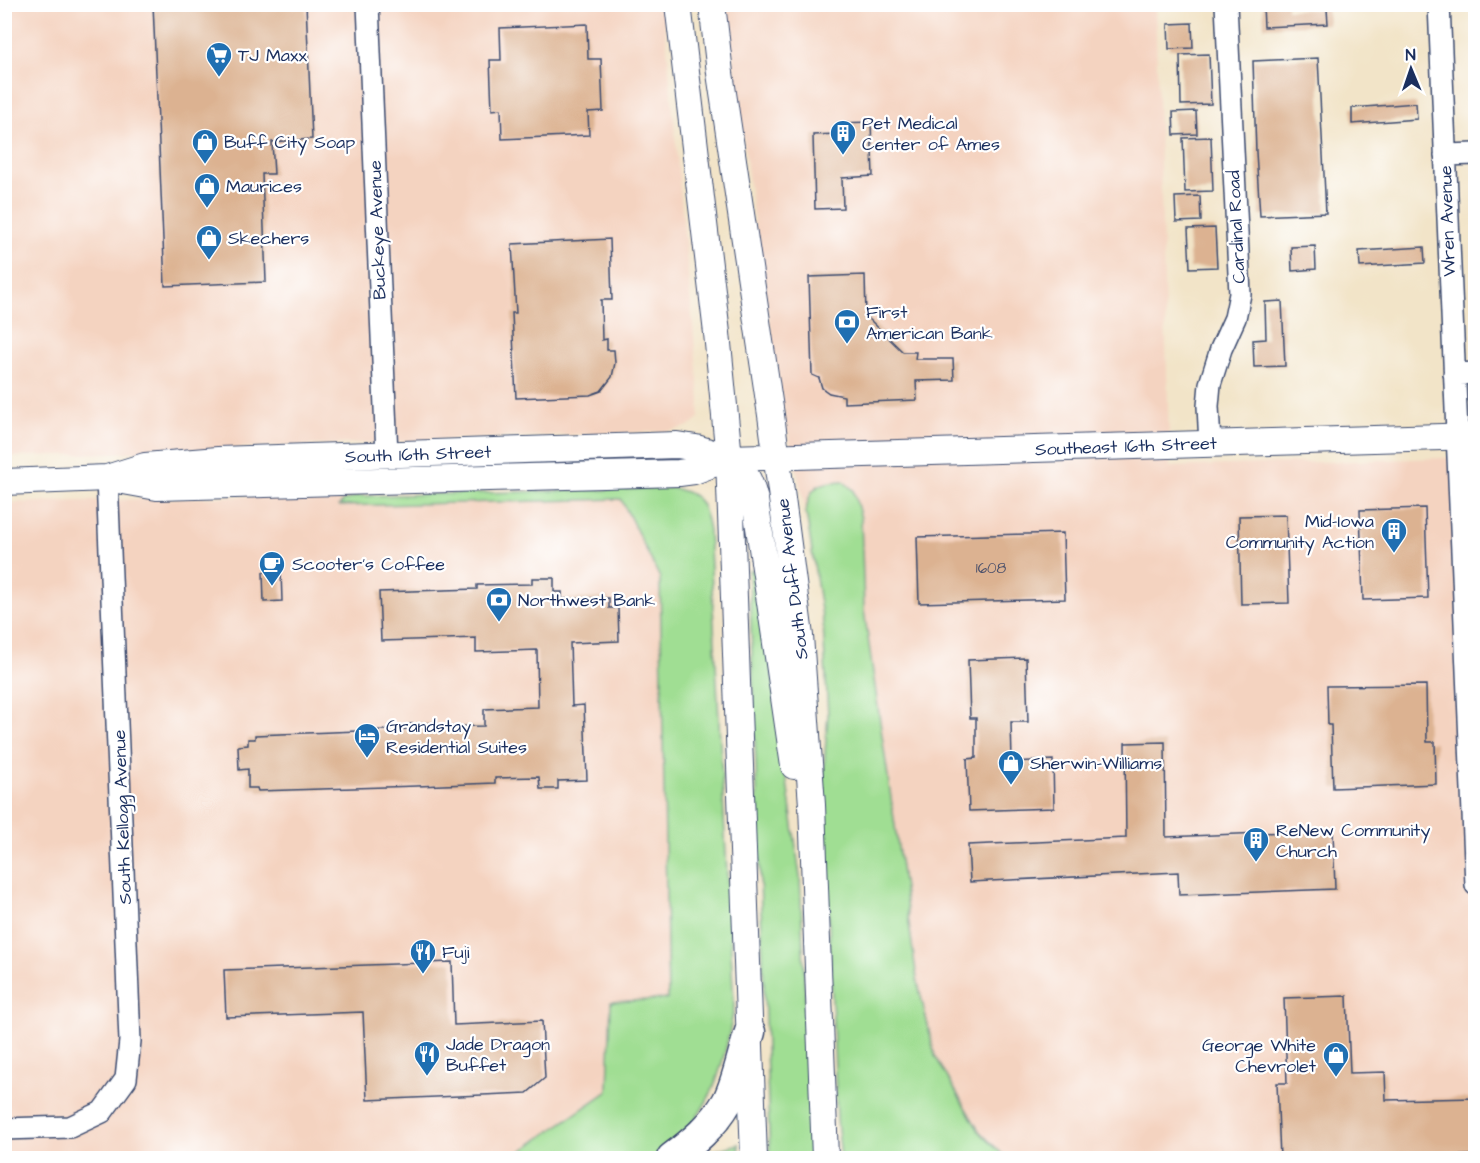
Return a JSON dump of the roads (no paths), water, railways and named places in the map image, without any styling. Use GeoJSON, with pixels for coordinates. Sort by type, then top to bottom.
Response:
{"type":"FeatureCollection","features":[{"type":"Feature","properties":{"kind":"highway"},"geometry":{"type":"LineString","coordinates":[[672,1158],[712,1123],[728,1101],[750,1032]]}},
{"type":"Feature","properties":{"kind":"main road"},"geometry":{"type":"LineString","coordinates":[[678,4],[717,333],[729,458],[754,1158]]}},
{"type":"Feature","properties":{"kind":"main road","name":"South Duff Avenue"},"geometry":{"type":"LineString","coordinates":[[712,4],[720,73],[760,333],[800,636],[813,805],[825,1158]]}},
{"type":"Feature","properties":{"kind":"main road","name":"Southeast 16th Street"},"geometry":{"type":"LineString","coordinates":[[776,456],[1466,437]]}},
{"type":"Feature","properties":{"kind":"main road","name":"South 16th Street"},"geometry":{"type":"LineString","coordinates":[[107,478],[163,463],[677,445],[729,458]]}},
{"type":"Feature","properties":{"kind":"main road","name":"South 16th Street"},"geometry":{"type":"LineString","coordinates":[[4,482],[107,478],[157,487],[679,473],[694,471],[729,458],[776,456]]}},
{"type":"Feature","properties":{"kind":"main road"},"geometry":{"type":"LineString","coordinates":[[729,458],[747,475],[755,500],[794,765],[815,871]]}},
{"type":"Feature","properties":{"kind":"street","name":"Buckeye Avenue"},"geometry":{"type":"LineString","coordinates":[[368,4],[387,455]]}},
{"type":"Feature","properties":{"kind":"street","name":"Cardinal Road"},"geometry":{"type":"LineString","coordinates":[[1210,444],[1208,406],[1210,384],[1221,349],[1235,318],[1240,294],[1226,4]]}},
{"type":"Feature","properties":{"kind":"street","name":"Wren Avenue"},"geometry":{"type":"LineString","coordinates":[[1439,4],[1454,374],[1466,437],[1476,885]]}},
{"type":"Feature","properties":{"kind":"street"},"geometry":{"type":"LineString","coordinates":[[1445,156],[1476,154]]}},
{"type":"Feature","properties":{"kind":"street"},"geometry":{"type":"LineString","coordinates":[[1454,374],[1476,373]]}},
{"type":"Feature","properties":{"kind":"street","name":"South Kellogg Avenue"},"geometry":{"type":"LineString","coordinates":[[4,1129],[70,1127],[102,1112],[126,1079],[130,1041],[107,478]]}},
{"type":"Feature","properties":{"kind":"place","name":"TJ Maxx"},"geometry":{"type":"Point","coordinates":[219,78]}},
{"type":"Feature","properties":{"kind":"place","name":"Pet Medical Center of Ames"},"geometry":{"type":"Point","coordinates":[843,156]}},
{"type":"Feature","properties":{"kind":"place","name":"Buff City Soap"},"geometry":{"type":"Point","coordinates":[205,165]}},
{"type":"Feature","properties":{"kind":"place","name":"Maurices"},"geometry":{"type":"Point","coordinates":[207,209]}},
{"type":"Feature","properties":{"kind":"place","name":"Skechers"},"geometry":{"type":"Point","coordinates":[209,261]}},
{"type":"Feature","properties":{"kind":"place","name":"First American Bank"},"geometry":{"type":"Point","coordinates":[847,345]}},
{"type":"Feature","properties":{"kind":"place","name":"Mid-Iowa Community Action"},"geometry":{"type":"Point","coordinates":[1394,554]}},
{"type":"Feature","properties":{"kind":"place","name":"Scooter's Coffee"},"geometry":{"type":"Point","coordinates":[272,587]}},
{"type":"Feature","properties":{"kind":"place","name":"Northwest Bank"},"geometry":{"type":"Point","coordinates":[499,623]}},
{"type":"Feature","properties":{"kind":"place","name":"Grandstay Residential Suites"},"geometry":{"type":"Point","coordinates":[367,759]}},
{"type":"Feature","properties":{"kind":"place","name":"Sherwin-Williams"},"geometry":{"type":"Point","coordinates":[1011,786]}},
{"type":"Feature","properties":{"kind":"place","name":"ReNew Community Church"},"geometry":{"type":"Point","coordinates":[1256,863]}},
{"type":"Feature","properties":{"kind":"place","name":"Fuji"},"geometry":{"type":"Point","coordinates":[423,975]}},
{"type":"Feature","properties":{"kind":"place","name":"Jade Dragon Buffet"},"geometry":{"type":"Point","coordinates":[427,1077]}},
{"type":"Feature","properties":{"kind":"place","name":"George White Chevrolet"},"geometry":{"type":"Point","coordinates":[1336,1078]}}]}
